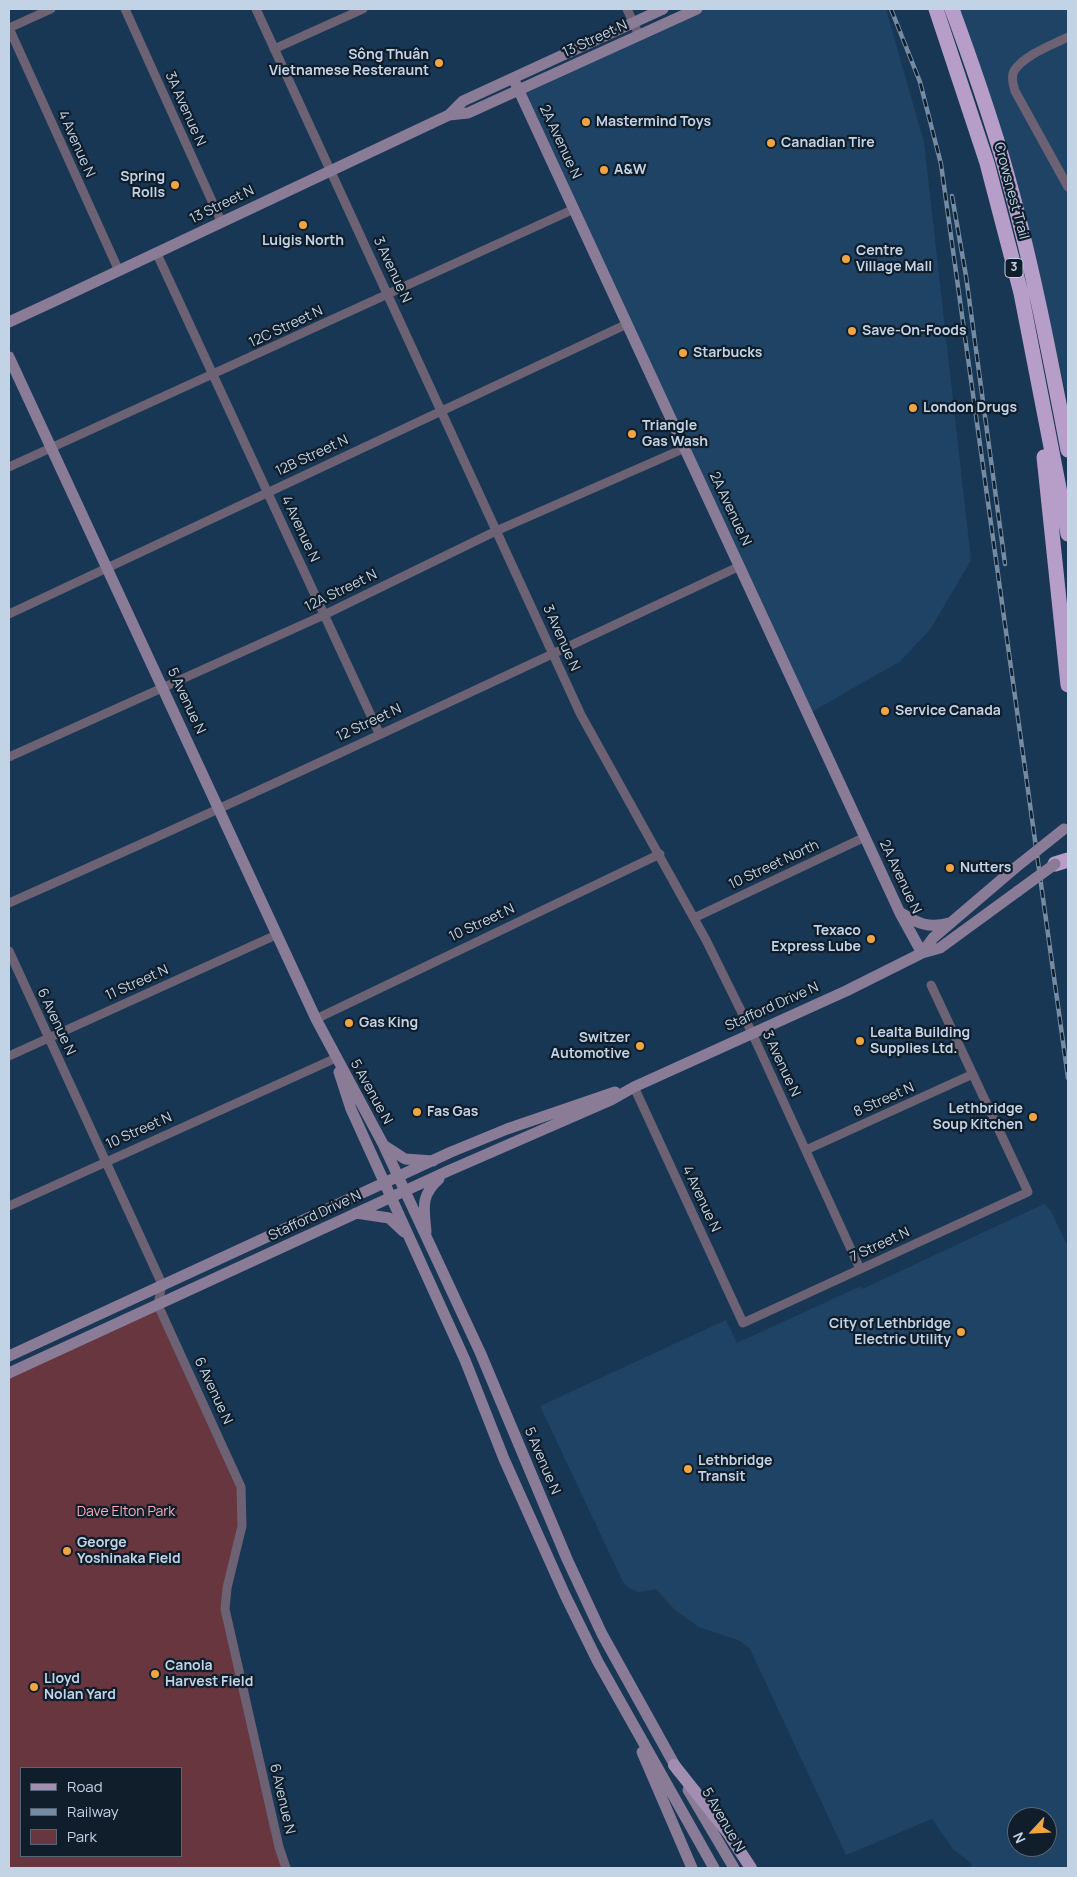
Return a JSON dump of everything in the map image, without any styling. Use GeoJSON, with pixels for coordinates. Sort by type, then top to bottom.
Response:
{"type":"FeatureCollection","features":[{"type":"Feature","properties":{"kind":"highway","name":"Crowsnest Trail"},"geometry":{"type":"LineString","coordinates":[[936,9],[987,163],[1021,293],[1068,534]]}},
{"type":"Feature","properties":{"kind":"highway","name":"Crowsnest Trail"},"geometry":{"type":"LineString","coordinates":[[952,9],[1002,159],[1045,330],[1068,450]]}},
{"type":"Feature","properties":{"kind":"highway"},"geometry":{"type":"LineString","coordinates":[[1045,330],[1068,418]]}},
{"type":"Feature","properties":{"kind":"highway"},"geometry":{"type":"LineString","coordinates":[[1036,368],[1068,684]]}},
{"type":"Feature","properties":{"kind":"main road","name":"13 Street N"},"geometry":{"type":"LineString","coordinates":[[449,115],[463,101],[663,9]]}},
{"type":"Feature","properties":{"kind":"main road","name":"13 Street N"},"geometry":{"type":"LineString","coordinates":[[9,322],[449,115],[468,113],[698,9]]}},
{"type":"Feature","properties":{"kind":"main road","name":"2A Avenue N"},"geometry":{"type":"LineString","coordinates":[[513,78],[900,913],[922,953]]}},
{"type":"Feature","properties":{"kind":"main road","name":"5 Avenue N"},"geometry":{"type":"LineString","coordinates":[[9,357],[220,810],[276,935],[336,1058],[383,1144],[480,1352],[566,1559],[602,1634],[674,1765],[734,1868]]}},
{"type":"Feature","properties":{"kind":"main road","name":"Stafford Drive N"},"geometry":{"type":"LineString","coordinates":[[922,953],[933,938],[1015,868],[1066,828]]}},
{"type":"Feature","properties":{"kind":"main road","name":"Stafford Drive N"},"geometry":{"type":"LineString","coordinates":[[9,1373],[390,1197],[611,1100],[634,1087],[846,991],[922,953],[948,944],[1065,858]]}},
{"type":"Feature","properties":{"kind":"main road"},"geometry":{"type":"LineString","coordinates":[[900,913],[916,923],[929,926],[953,922]]}},
{"type":"Feature","properties":{"kind":"main road","name":"5 Avenue N"},"geometry":{"type":"LineString","coordinates":[[336,1058],[348,1103],[465,1360],[532,1524],[598,1662],[714,1868]]}},
{"type":"Feature","properties":{"kind":"main road","name":"Stafford Drive N"},"geometry":{"type":"LineString","coordinates":[[9,1356],[162,1284],[507,1129],[609,1093],[634,1087]]}},
{"type":"Feature","properties":{"kind":"main road"},"geometry":{"type":"LineString","coordinates":[[383,1144],[405,1159],[435,1161]]}},
{"type":"Feature","properties":{"kind":"main road"},"geometry":{"type":"LineString","coordinates":[[426,1239],[426,1194],[429,1188],[448,1171]]}},
{"type":"Feature","properties":{"kind":"main road"},"geometry":{"type":"LineString","coordinates":[[356,1213],[389,1218],[409,1238]]}},
{"type":"Feature","properties":{"kind":"main road"},"geometry":{"type":"LineString","coordinates":[[635,1729],[647,1767],[692,1868]]}},
{"type":"Feature","properties":{"kind":"main road"},"geometry":{"type":"LineString","coordinates":[[674,1765],[728,1833],[751,1868]]}},
{"type":"Feature","properties":{"kind":"street"},"geometry":{"type":"LineString","coordinates":[[9,28],[51,9]]}},
{"type":"Feature","properties":{"kind":"street","name":"3A Avenue N"},"geometry":{"type":"LineString","coordinates":[[125,9],[221,221]]}},
{"type":"Feature","properties":{"kind":"street","name":"3 Avenue N"},"geometry":{"type":"LineString","coordinates":[[256,9],[581,715],[660,854],[752,1032],[860,1269]]}},
{"type":"Feature","properties":{"kind":"street"},"geometry":{"type":"LineString","coordinates":[[274,49],[363,9]]}},
{"type":"Feature","properties":{"kind":"street"},"geometry":{"type":"LineString","coordinates":[[627,9],[639,35]]}},
{"type":"Feature","properties":{"kind":"street","name":"4 Avenue N"},"geometry":{"type":"LineString","coordinates":[[9,28],[119,271]]}},
{"type":"Feature","properties":{"kind":"street"},"geometry":{"type":"LineString","coordinates":[[1068,37],[1034,55],[1014,72],[1013,83],[1015,91],[1068,187]]}},
{"type":"Feature","properties":{"kind":"street","name":"12C Street N"},"geometry":{"type":"LineString","coordinates":[[9,467],[213,376],[574,209]]}},
{"type":"Feature","properties":{"kind":"street","name":"4 Avenue N"},"geometry":{"type":"LineString","coordinates":[[157,254],[379,733]]}},
{"type":"Feature","properties":{"kind":"street","name":"12B Street N"},"geometry":{"type":"LineString","coordinates":[[9,614],[627,324]]}},
{"type":"Feature","properties":{"kind":"street","name":"12A Street N"},"geometry":{"type":"LineString","coordinates":[[9,758],[324,615],[496,531],[685,448]]}},
{"type":"Feature","properties":{"kind":"street","name":"12 Street N"},"geometry":{"type":"LineString","coordinates":[[9,904],[220,810],[379,733],[740,566]]}},
{"type":"Feature","properties":{"kind":"street","name":"10 Street North"},"geometry":{"type":"LineString","coordinates":[[694,918],[865,837]]}},
{"type":"Feature","properties":{"kind":"street","name":"10 Street N"},"geometry":{"type":"LineString","coordinates":[[316,1018],[660,854]]}},
{"type":"Feature","properties":{"kind":"street","name":"11 Street N"},"geometry":{"type":"LineString","coordinates":[[9,1056],[276,935]]}},
{"type":"Feature","properties":{"kind":"street","name":"6 Avenue N"},"geometry":{"type":"LineString","coordinates":[[9,951],[106,1161],[132,1223],[162,1284]]}},
{"type":"Feature","properties":{"kind":"street"},"geometry":{"type":"LineString","coordinates":[[931,985],[973,1074]]}},
{"type":"Feature","properties":{"kind":"street","name":"10 Street N"},"geometry":{"type":"LineString","coordinates":[[9,1206],[336,1058]]}},
{"type":"Feature","properties":{"kind":"street","name":"8 Street N"},"geometry":{"type":"LineString","coordinates":[[806,1150],[973,1074]]}},
{"type":"Feature","properties":{"kind":"street","name":"7 Street N"},"geometry":{"type":"LineString","coordinates":[[743,1323],[1028,1192],[973,1074]]}},
{"type":"Feature","properties":{"kind":"street","name":"4 Avenue N"},"geometry":{"type":"LineString","coordinates":[[634,1087],[743,1323]]}},
{"type":"Feature","properties":{"kind":"street"},"geometry":{"type":"LineString","coordinates":[[158,1305],[162,1284]]}},
{"type":"Feature","properties":{"kind":"street","name":"6 Avenue N"},"geometry":{"type":"LineString","coordinates":[[158,1305],[241,1487],[242,1526],[227,1588],[225,1608],[279,1847],[286,1868]]}},
{"type":"Feature","properties":{"kind":"shaded area"},"geometry":{"type":"Polygon","coordinates":[[[699,9],[886,9],[924,142],[971,560],[930,630],[899,662],[808,714],[521,91],[699,9]]]}},
{"type":"Feature","properties":{"kind":"shaded area"},"geometry":{"type":"Polygon","coordinates":[[[959,9],[1068,9],[1068,401],[1041,287],[959,9]]]}},
{"type":"Feature","properties":{"kind":"shaded area"},"geometry":{"type":"Polygon","coordinates":[[[1044,1204],[1051,1211],[1068,1247],[1068,1868],[972,1868],[971,1863],[953,1849],[932,1819],[846,1855],[750,1649],[740,1641],[699,1627],[675,1610],[656,1589],[638,1592],[629,1588],[623,1582],[540,1406],[726,1320],[737,1343],[861,1286],[862,1289],[1044,1204]]]}},
{"type":"Feature","properties":{"kind":"green space","name":"Dave Elton Park"},"geometry":{"type":"Polygon","coordinates":[[[158,1305],[233,1467],[243,1507],[225,1609],[286,1868],[9,1868],[9,1373],[158,1305]]]}},
{"type":"Feature","properties":{"kind":"railway"},"geometry":{"type":"LineString","coordinates":[[891,9],[920,82],[941,164],[1068,1078]]}},
{"type":"Feature","properties":{"kind":"railway"},"geometry":{"type":"LineString","coordinates":[[952,196],[966,276],[1005,564]]}},
{"type":"Feature","properties":{"kind":"place","name":"Sông Thuân Vietnamese Resteraunt"},"geometry":{"type":"Point","coordinates":[439,63]}},
{"type":"Feature","properties":{"kind":"place","name":"Mastermind Toys"},"geometry":{"type":"Point","coordinates":[586,122]}},
{"type":"Feature","properties":{"kind":"place","name":"Canadian Tire"},"geometry":{"type":"Point","coordinates":[771,143]}},
{"type":"Feature","properties":{"kind":"place","name":"A&W"},"geometry":{"type":"Point","coordinates":[604,170]}},
{"type":"Feature","properties":{"kind":"place","name":"Spring Rolls"},"geometry":{"type":"Point","coordinates":[175,185]}},
{"type":"Feature","properties":{"kind":"place","name":"Luigis North"},"geometry":{"type":"Point","coordinates":[303,225]}},
{"type":"Feature","properties":{"kind":"place","name":"Centre Village Mall"},"geometry":{"type":"Point","coordinates":[846,259]}},
{"type":"Feature","properties":{"kind":"place","name":"Save-On-Foods"},"geometry":{"type":"Point","coordinates":[852,331]}},
{"type":"Feature","properties":{"kind":"place","name":"Starbucks"},"geometry":{"type":"Point","coordinates":[683,353]}},
{"type":"Feature","properties":{"kind":"place","name":"London Drugs"},"geometry":{"type":"Point","coordinates":[913,408]}},
{"type":"Feature","properties":{"kind":"place","name":"Triangle Gas Wash"},"geometry":{"type":"Point","coordinates":[632,434]}},
{"type":"Feature","properties":{"kind":"place","name":"Service Canada"},"geometry":{"type":"Point","coordinates":[885,711]}},
{"type":"Feature","properties":{"kind":"place","name":"Nutters"},"geometry":{"type":"Point","coordinates":[950,868]}},
{"type":"Feature","properties":{"kind":"place","name":"Texaco Express Lube"},"geometry":{"type":"Point","coordinates":[871,939]}},
{"type":"Feature","properties":{"kind":"place","name":"Gas King"},"geometry":{"type":"Point","coordinates":[349,1023]}},
{"type":"Feature","properties":{"kind":"place","name":"Lealta Building Supplies Ltd."},"geometry":{"type":"Point","coordinates":[860,1041]}},
{"type":"Feature","properties":{"kind":"place","name":"Switzer Automotive"},"geometry":{"type":"Point","coordinates":[640,1046]}},
{"type":"Feature","properties":{"kind":"place","name":"Fas Gas"},"geometry":{"type":"Point","coordinates":[417,1112]}},
{"type":"Feature","properties":{"kind":"place","name":"Lethbridge Soup Kitchen"},"geometry":{"type":"Point","coordinates":[1033,1117]}},
{"type":"Feature","properties":{"kind":"place","name":"City of Lethbridge Electric Utility"},"geometry":{"type":"Point","coordinates":[961,1332]}},
{"type":"Feature","properties":{"kind":"place","name":"Lethbridge Transit"},"geometry":{"type":"Point","coordinates":[688,1469]}},
{"type":"Feature","properties":{"kind":"place","name":"George Yoshinaka Field"},"geometry":{"type":"Point","coordinates":[67,1551]}},
{"type":"Feature","properties":{"kind":"place","name":"Canola Harvest Field"},"geometry":{"type":"Point","coordinates":[155,1674]}},
{"type":"Feature","properties":{"kind":"place","name":"Lloyd Nolan Yard"},"geometry":{"type":"Point","coordinates":[34,1687]}}]}
